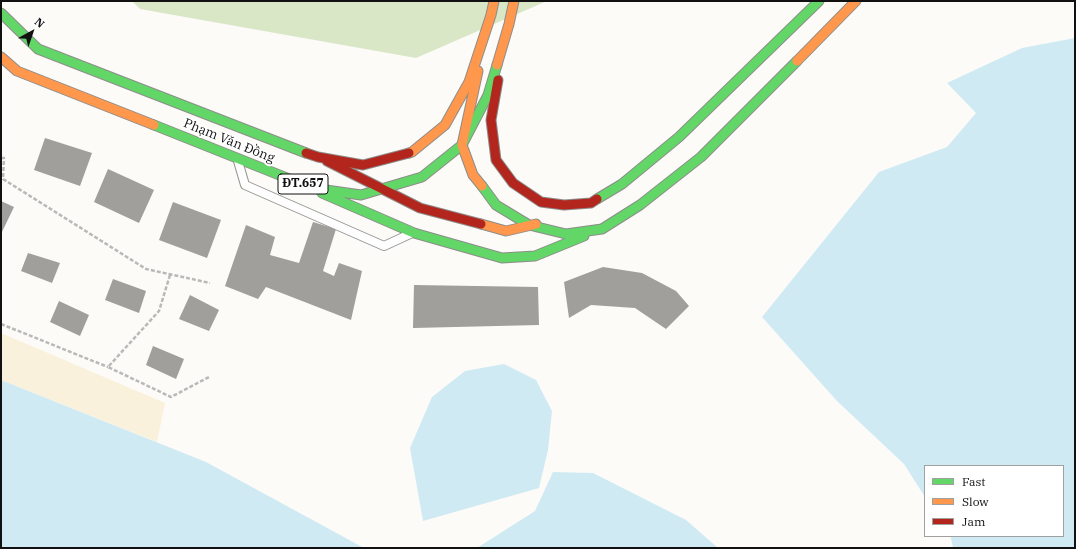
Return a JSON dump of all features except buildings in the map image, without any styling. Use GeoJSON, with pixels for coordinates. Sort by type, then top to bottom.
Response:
{"type":"FeatureCollection","features":[{"type":"Feature","properties":{"kind":"street","name":"Phạm Văn Đồng"},"geometry":{"type":"LineString","coordinates":[[1,13],[38,49],[318,157],[364,165],[412,152],[445,125],[469,82],[491,15],[494,1]]}},
{"type":"Feature","properties":{"kind":"street","name":"Phạm Văn Đồng"},"geometry":{"type":"LineString","coordinates":[[1,57],[17,71],[312,188],[362,195],[422,177],[462,145],[488,95],[509,24],[514,1]]}},
{"type":"Feature","properties":{"kind":"street"},"geometry":{"type":"LineString","coordinates":[[571,212],[591,203],[622,184],[679,137],[819,1]]}},
{"type":"Feature","properties":{"kind":"street"},"geometry":{"type":"LineString","coordinates":[[312,188],[414,233],[502,258],[535,256],[602,229],[640,205],[701,157],[856,1]]}},
{"type":"Feature","properties":{"kind":"street"},"geometry":{"type":"LineString","coordinates":[[491,15],[462,145],[473,175],[496,205],[529,225],[566,234],[602,229]]}},
{"type":"Feature","properties":{"kind":"street"},"geometry":{"type":"LineString","coordinates":[[509,24],[491,120],[496,160],[513,183],[541,202],[564,205],[591,203]]}},
{"type":"Feature","properties":{"kind":"street"},"geometry":{"type":"LineString","coordinates":[[318,157],[420,208],[506,231],[550,220]]}},
{"type":"Feature","properties":{"kind":"lane"},"geometry":{"type":"LineString","coordinates":[[238,158],[245,185],[384,246],[414,233]]}},
{"type":"Feature","properties":{"kind":"path"},"geometry":{"type":"LineString","coordinates":[[1,158],[4,158],[2,178],[146,269],[210,283]]}},
{"type":"Feature","properties":{"kind":"path"},"geometry":{"type":"LineString","coordinates":[[108,367],[159,311],[170,275]]}},
{"type":"Feature","properties":{"kind":"path"},"geometry":{"type":"LineString","coordinates":[[1,324],[108,367],[171,397],[209,377]]}},
{"type":"Feature","properties":{"kind":"green space"},"geometry":{"type":"Polygon","coordinates":[[[132,1],[547,1],[416,58],[140,9],[132,1]]]}},
{"type":"Feature","properties":{"kind":"sand"},"geometry":{"type":"Polygon","coordinates":[[[1,333],[165,403],[157,442],[1,380],[1,333]]]}},
{"type":"Feature","properties":{"kind":"water"},"geometry":{"type":"Polygon","coordinates":[[[1075,38],[1075,548],[953,548],[950,537],[1064,537],[1064,465],[924,465],[924,495],[904,464],[837,401],[762,317],[879,172],[947,147],[976,113],[947,83],[1022,48],[1075,38]]]}},
{"type":"Feature","properties":{"kind":"water"},"geometry":{"type":"Polygon","coordinates":[[[504,364],[536,380],[552,411],[548,450],[539,488],[423,521],[410,448],[432,397],[465,371],[504,364]]]}},
{"type":"Feature","properties":{"kind":"water"},"geometry":{"type":"Polygon","coordinates":[[[1,380],[206,462],[364,548],[1,548],[1,380]]]}},
{"type":"Feature","properties":{"kind":"water"},"geometry":{"type":"Polygon","coordinates":[[[553,472],[593,473],[686,520],[718,548],[477,548],[535,511],[553,472]]]}},
{"type":"Feature","properties":{"kind":"traffic: fast"},"geometry":{"type":"LineString","coordinates":[[597,199],[622,184],[679,137],[819,1]]}},
{"type":"Feature","properties":{"kind":"traffic: fast"},"geometry":{"type":"LineString","coordinates":[[1,13],[38,49],[306,153]]}},
{"type":"Feature","properties":{"kind":"traffic: fast"},"geometry":{"type":"LineString","coordinates":[[482,186],[496,205],[529,225],[566,234],[602,229],[640,205],[701,157],[797,61]]}},
{"type":"Feature","properties":{"kind":"traffic: fast"},"geometry":{"type":"LineString","coordinates":[[154,125],[312,188],[361,195],[422,177],[462,145],[488,95],[497,65]]}},
{"type":"Feature","properties":{"kind":"traffic: fast"},"geometry":{"type":"LineString","coordinates":[[322,193],[414,233],[502,258],[535,256],[584,236]]}},
{"type":"Feature","properties":{"kind":"traffic: slow"},"geometry":{"type":"LineString","coordinates":[[409,153],[445,125],[469,82],[491,15],[494,1]]}},
{"type":"Feature","properties":{"kind":"traffic: slow"},"geometry":{"type":"LineString","coordinates":[[497,65],[514,1]]}},
{"type":"Feature","properties":{"kind":"traffic: slow"},"geometry":{"type":"LineString","coordinates":[[797,61],[856,1]]}},
{"type":"Feature","properties":{"kind":"traffic: slow"},"geometry":{"type":"LineString","coordinates":[[1,57],[17,71],[154,125]]}},
{"type":"Feature","properties":{"kind":"traffic: slow"},"geometry":{"type":"LineString","coordinates":[[478,71],[462,145],[473,175],[482,186]]}},
{"type":"Feature","properties":{"kind":"traffic: slow"},"geometry":{"type":"LineString","coordinates":[[481,224],[506,231],[536,224]]}},
{"type":"Feature","properties":{"kind":"traffic: jam"},"geometry":{"type":"LineString","coordinates":[[498,80],[491,120],[496,160],[513,183],[541,202],[564,205],[591,203],[597,199]]}},
{"type":"Feature","properties":{"kind":"traffic: jam"},"geometry":{"type":"LineString","coordinates":[[306,153],[318,157],[363,165],[409,153]]}},
{"type":"Feature","properties":{"kind":"traffic: jam"},"geometry":{"type":"LineString","coordinates":[[327,161],[420,208],[481,224]]}}]}
